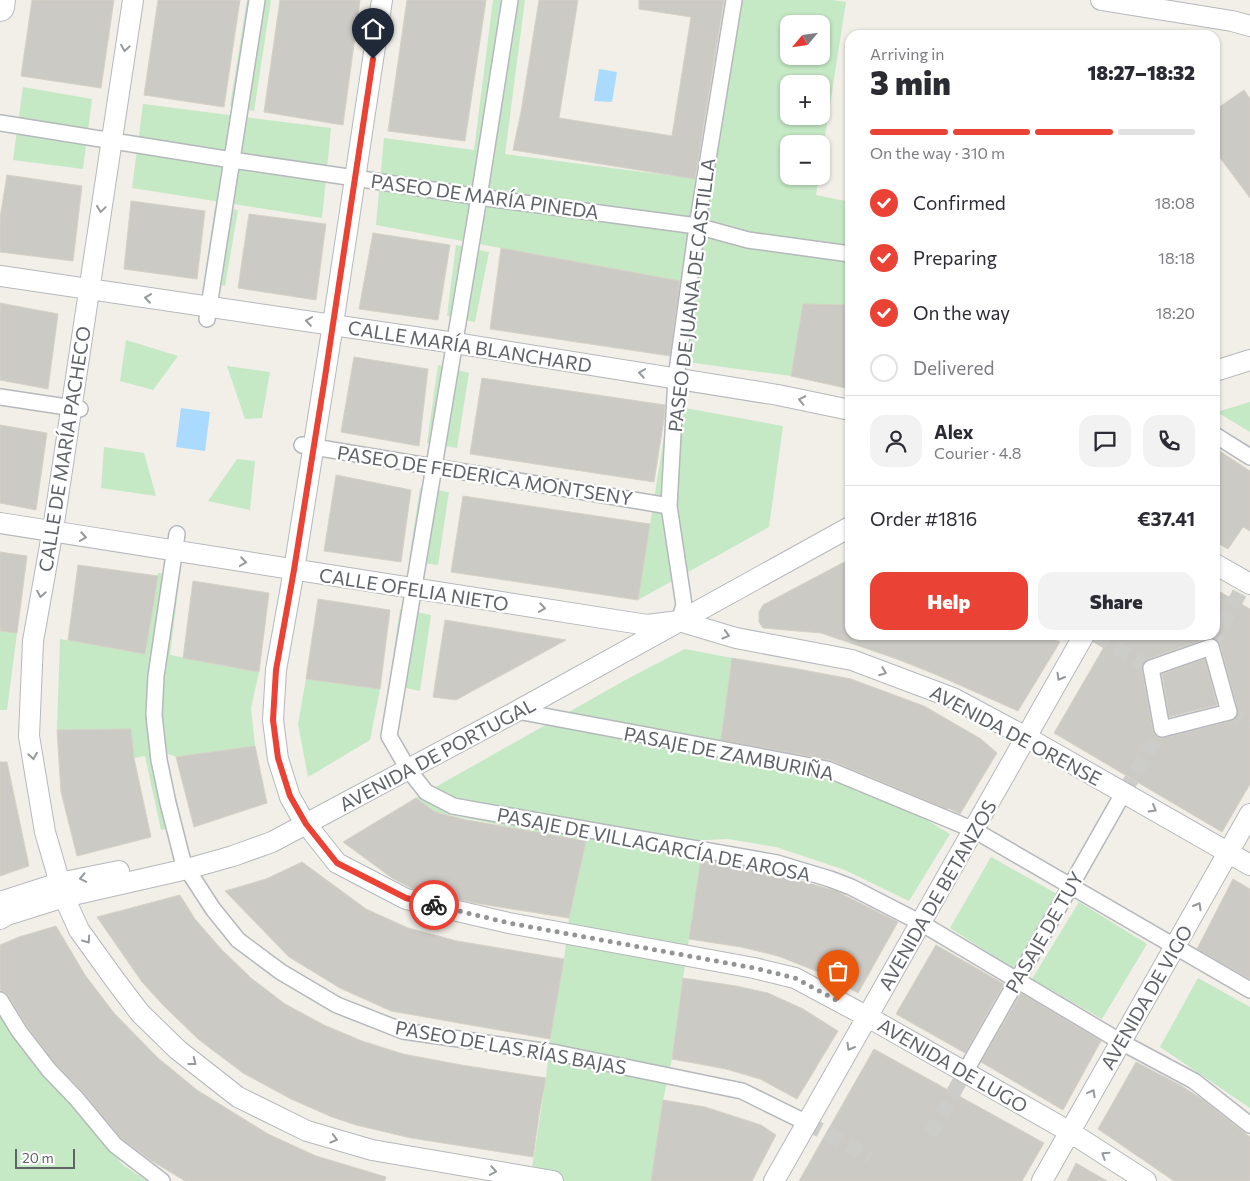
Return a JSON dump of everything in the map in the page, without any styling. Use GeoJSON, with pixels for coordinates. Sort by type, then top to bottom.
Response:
{"type":"FeatureCollection","features":[{"type":"Feature","properties":{"kind":"main road"},"geometry":{"type":"LineString","coordinates":[[0,7],[1,0]]}},
{"type":"Feature","properties":{"kind":"street","name":"CALLE DE MARÍA PACHECO"},"geometry":{"type":"LineString","coordinates":[[133,0],[89,289],[76,408],[33,641],[29,736],[45,832],[62,890],[80,930],[140,1013],[178,1050],[238,1097],[307,1131],[372,1150],[553,1181]]}},
{"type":"Feature","properties":{"kind":"street"},"geometry":{"type":"LineString","coordinates":[[208,313],[257,0]]}},
{"type":"Feature","properties":{"kind":"street","name":"AVENIDA DE LUGO"},"geometry":{"type":"LineString","coordinates":[[382,0],[333,324],[308,446],[294,570],[276,670],[273,720],[278,758],[290,796],[302,819],[337,863],[406,898],[509,923],[754,968],[795,978],[868,1017],[1070,1132],[1146,1181]]}},
{"type":"Feature","properties":{"kind":"street","name":"PASAJE DE VILLAGARCÍA DE AROSA"},"geometry":{"type":"LineString","coordinates":[[510,0],[389,736],[405,763],[426,792],[453,806],[777,864],[837,882],[921,923],[1121,1042],[1194,1081],[1250,1125]]}},
{"type":"Feature","properties":{"kind":"street","name":"PASEO DE JUANA DE CASTILLA"},"geometry":{"type":"LineString","coordinates":[[681,613],[668,506],[676,378],[697,226],[734,0]]}},
{"type":"Feature","properties":{"kind":"street"},"geometry":{"type":"LineString","coordinates":[[1101,0],[1244,22]]}},
{"type":"Feature","properties":{"kind":"street","name":"PASEO DE MARÍA PINEDA"},"geometry":{"type":"LineString","coordinates":[[0,123],[479,197],[697,226],[748,240],[845,253]]}},
{"type":"Feature","properties":{"kind":"street","name":"CALLE MARÍA BLANCHARD"},"geometry":{"type":"LineString","coordinates":[[0,276],[89,289],[208,313],[333,324],[455,343],[778,395],[845,409]]}},
{"type":"Feature","properties":{"kind":"street"},"geometry":{"type":"LineString","coordinates":[[1220,369],[1250,360]]}},
{"type":"Feature","properties":{"kind":"street"},"geometry":{"type":"LineString","coordinates":[[1220,381],[1250,372]]}},
{"type":"Feature","properties":{"kind":"street"},"geometry":{"type":"LineString","coordinates":[[0,397],[76,408]]}},
{"type":"Feature","properties":{"kind":"street"},"geometry":{"type":"LineString","coordinates":[[1220,438],[1250,457]]}},
{"type":"Feature","properties":{"kind":"street","name":"PASEO DE FEDERICA MONTSENY"},"geometry":{"type":"LineString","coordinates":[[308,446],[668,506]]}},
{"type":"Feature","properties":{"kind":"street","name":"AVENIDA DE PORTUGAL"},"geometry":{"type":"LineString","coordinates":[[405,763],[517,711],[845,517]]}},
{"type":"Feature","properties":{"kind":"street","name":"CALLE OFELIA NIETO"},"geometry":{"type":"LineString","coordinates":[[0,523],[52,532],[176,543],[294,570],[647,625],[681,613]]}},
{"type":"Feature","properties":{"kind":"street","name":"AVENIDA DE PORTUGAL"},"geometry":{"type":"LineString","coordinates":[[681,613],[845,530]]}},
{"type":"Feature","properties":{"kind":"street","name":"PASEO DE LAS RÍAS BAJAS"},"geometry":{"type":"LineString","coordinates":[[176,543],[156,676],[154,715],[159,760],[184,863],[213,910],[238,940],[281,972],[337,1005],[403,1032],[557,1054],[742,1091],[807,1123]]}},
{"type":"Feature","properties":{"kind":"street"},"geometry":{"type":"LineString","coordinates":[[1220,566],[1249,580]]}},
{"type":"Feature","properties":{"kind":"street","name":"AVENIDA DE ORENSE"},"geometry":{"type":"LineString","coordinates":[[681,613],[736,638],[852,660],[953,698],[1124,792],[1250,865]]}},
{"type":"Feature","properties":{"kind":"street","name":"AVENIDA DE PORTUGAL"},"geometry":{"type":"LineString","coordinates":[[0,902],[184,863],[233,856],[272,842],[302,819],[405,763],[647,625]]}},
{"type":"Feature","properties":{"kind":"street","name":"AVENIDA DE BETANZOS"},"geometry":{"type":"LineString","coordinates":[[774,1181],[1081,640]]}},
{"type":"Feature","properties":{"kind":"street"},"geometry":{"type":"LineString","coordinates":[[1211,647],[1229,712],[1162,729],[1151,668],[1211,647]]}},
{"type":"Feature","properties":{"kind":"street","name":"PASAJE DE ZAMBURIÑA"},"geometry":{"type":"LineString","coordinates":[[517,711],[827,769],[974,830],[1250,990]]}},
{"type":"Feature","properties":{"kind":"street","name":"PASAJE DE TUY"},"geometry":{"type":"LineString","coordinates":[[965,1072],[1124,792]]}},
{"type":"Feature","properties":{"kind":"street","name":"AVENIDA DE VIGO"},"geometry":{"type":"LineString","coordinates":[[1042,1181],[1250,814]]}},
{"type":"Feature","properties":{"kind":"street","name":"AVENIDA DE PORTUGAL"},"geometry":{"type":"LineString","coordinates":[[0,919],[62,890]]}},
{"type":"Feature","properties":{"kind":"street"},"geometry":{"type":"LineString","coordinates":[[0,1000],[19,1031],[115,1145],[162,1181]]}},
{"type":"Feature","properties":{"kind":"green space"},"geometry":{"type":"Polygon","coordinates":[[[247,0],[271,0],[254,111],[230,106],[247,0]]]}},
{"type":"Feature","properties":{"kind":"green space"},"geometry":{"type":"Polygon","coordinates":[[[493,0],[525,0],[505,154],[704,180],[734,0],[832,0],[846,2],[830,104],[830,75],[780,75],[780,125],[827,125],[825,135],[780,135],[780,185],[818,185],[816,195],[845,201],[845,306],[803,304],[791,376],[679,361],[689,283],[376,225],[384,138],[474,150],[493,0]]]}},
{"type":"Feature","properties":{"kind":"green space"},"geometry":{"type":"Polygon","coordinates":[[[23,87],[92,99],[83,169],[13,160],[23,87]]]}},
{"type":"Feature","properties":{"kind":"green space"},"geometry":{"type":"Polygon","coordinates":[[[143,104],[331,128],[322,218],[132,188],[143,104]]]}},
{"type":"Feature","properties":{"kind":"green space"},"geometry":{"type":"Polygon","coordinates":[[[215,207],[238,210],[225,286],[204,281],[215,207]]]}},
{"type":"Feature","properties":{"kind":"green space"},"geometry":{"type":"Polygon","coordinates":[[[456,245],[489,252],[475,322],[447,316],[456,245]]]}},
{"type":"Feature","properties":{"kind":"green space"},"geometry":{"type":"Polygon","coordinates":[[[126,340],[178,356],[153,390],[120,381],[126,340]]]}},
{"type":"Feature","properties":{"kind":"green space"},"geometry":{"type":"Polygon","coordinates":[[[438,365],[469,373],[457,448],[427,443],[438,365]]]}},
{"type":"Feature","properties":{"kind":"green space"},"geometry":{"type":"Polygon","coordinates":[[[227,366],[270,372],[262,418],[245,419],[227,366]]]}},
{"type":"Feature","properties":{"kind":"green space"},"geometry":{"type":"Polygon","coordinates":[[[1250,402],[1250,432],[1220,414],[1220,411],[1250,402]]]}},
{"type":"Feature","properties":{"kind":"green space"},"geometry":{"type":"Polygon","coordinates":[[[669,405],[783,426],[769,527],[638,600],[669,405]]]}},
{"type":"Feature","properties":{"kind":"green space"},"geometry":{"type":"Polygon","coordinates":[[[104,447],[144,453],[156,496],[101,488],[104,447]]]}},
{"type":"Feature","properties":{"kind":"green space"},"geometry":{"type":"Polygon","coordinates":[[[237,459],[255,461],[250,510],[208,501],[237,459]]]}},
{"type":"Feature","properties":{"kind":"green space"},"geometry":{"type":"Polygon","coordinates":[[[420,488],[449,492],[438,565],[409,561],[420,488]]]}},
{"type":"Feature","properties":{"kind":"green space"},"geometry":{"type":"Polygon","coordinates":[[[158,573],[180,574],[170,655],[259,672],[251,708],[255,746],[176,757],[166,753],[182,825],[161,830],[145,756],[134,758],[131,729],[57,730],[60,639],[145,654],[158,573]]]}},
{"type":"Feature","properties":{"kind":"green space"},"geometry":{"type":"Polygon","coordinates":[[[400,609],[431,615],[420,691],[389,684],[400,609]]]}},
{"type":"Feature","properties":{"kind":"green space"},"geometry":{"type":"Polygon","coordinates":[[[0,631],[17,633],[7,710],[0,710],[0,631]]]}},
{"type":"Feature","properties":{"kind":"green space"},"geometry":{"type":"Polygon","coordinates":[[[685,649],[732,658],[721,740],[706,752],[792,766],[879,797],[925,819],[950,834],[909,901],[845,870],[776,847],[728,839],[706,840],[701,859],[672,1059],[663,1100],[651,1181],[530,1181],[569,918],[586,842],[435,812],[416,798],[629,678],[685,649]]]}},
{"type":"Feature","properties":{"kind":"green space"},"geometry":{"type":"Polygon","coordinates":[[[306,679],[380,689],[370,740],[308,777],[298,724],[306,679]]]}},
{"type":"Feature","properties":{"kind":"green space"},"geometry":{"type":"Polygon","coordinates":[[[991,857],[1057,894],[1013,968],[950,928],[991,857]]]}},
{"type":"Feature","properties":{"kind":"green space"},"geometry":{"type":"Polygon","coordinates":[[[1079,902],[1147,944],[1102,1019],[1032,979],[1079,902]]]}},
{"type":"Feature","properties":{"kind":"green space"},"geometry":{"type":"Polygon","coordinates":[[[1198,978],[1250,1007],[1250,1108],[1160,1047],[1198,978]]]}},
{"type":"Feature","properties":{"kind":"green space"},"geometry":{"type":"Polygon","coordinates":[[[0,1012],[48,1077],[123,1165],[147,1181],[0,1181],[0,1012]]]}},
{"type":"Feature","properties":{"kind":"water"},"geometry":{"type":"Polygon","coordinates":[[[599,69],[617,72],[612,102],[594,101],[599,69]]]}},
{"type":"Feature","properties":{"kind":"water"},"geometry":{"type":"Polygon","coordinates":[[[181,408],[210,412],[205,451],[176,447],[181,408]]]}},
{"type":"Feature","properties":{"kind":"building"},"geometry":{"type":"Polygon","coordinates":[[[32,0],[114,0],[101,88],[21,76],[32,0]]]}},
{"type":"Feature","properties":{"kind":"building"},"geometry":{"type":"Polygon","coordinates":[[[158,0],[240,0],[224,107],[144,95],[158,0]]]}},
{"type":"Feature","properties":{"kind":"building"},"geometry":{"type":"Polygon","coordinates":[[[280,0],[360,0],[343,125],[264,112],[280,0]]]}},
{"type":"Feature","properties":{"kind":"building"},"geometry":{"type":"Polygon","coordinates":[[[407,0],[486,0],[465,141],[388,131],[407,0]]]}},
{"type":"Feature","properties":{"kind":"building"},"geometry":{"type":"Polygon","coordinates":[[[539,0],[578,0],[559,118],[672,136],[691,17],[639,9],[639,0],[724,0],[695,179],[513,150],[539,0]]]}},
{"type":"Feature","properties":{"kind":"building"},"geometry":{"type":"Polygon","coordinates":[[[1244,90],[1250,99],[1250,198],[1220,158],[1220,107],[1244,90]]]}},
{"type":"Feature","properties":{"kind":"building"},"geometry":{"type":"Polygon","coordinates":[[[7,175],[82,186],[73,261],[0,252],[0,218],[7,175]]]}},
{"type":"Feature","properties":{"kind":"building"},"geometry":{"type":"Polygon","coordinates":[[[131,201],[205,211],[197,279],[124,269],[131,201]]]}},
{"type":"Feature","properties":{"kind":"building"},"geometry":{"type":"Polygon","coordinates":[[[249,214],[326,224],[316,300],[238,288],[249,214]]]}},
{"type":"Feature","properties":{"kind":"building"},"geometry":{"type":"Polygon","coordinates":[[[373,233],[450,245],[438,320],[359,309],[373,233]]]}},
{"type":"Feature","properties":{"kind":"building"},"geometry":{"type":"Polygon","coordinates":[[[501,248],[680,281],[670,356],[490,329],[501,248]]]}},
{"type":"Feature","properties":{"kind":"building"},"geometry":{"type":"Polygon","coordinates":[[[0,303],[58,314],[48,389],[0,380],[0,303]]]}},
{"type":"Feature","properties":{"kind":"building"},"geometry":{"type":"Polygon","coordinates":[[[803,304],[845,305],[845,388],[791,376],[803,304]]]}},
{"type":"Feature","properties":{"kind":"building"},"geometry":{"type":"Polygon","coordinates":[[[354,357],[428,369],[419,446],[341,432],[354,357]]]}},
{"type":"Feature","properties":{"kind":"building"},"geometry":{"type":"Polygon","coordinates":[[[482,378],[665,405],[654,482],[470,454],[482,378]]]}},
{"type":"Feature","properties":{"kind":"building"},"geometry":{"type":"Polygon","coordinates":[[[0,425],[47,433],[36,510],[0,503],[0,425]]]}},
{"type":"Feature","properties":{"kind":"building"},"geometry":{"type":"Polygon","coordinates":[[[1220,451],[1250,471],[1250,531],[1243,527],[1228,549],[1220,545],[1220,451]]]}},
{"type":"Feature","properties":{"kind":"building"},"geometry":{"type":"Polygon","coordinates":[[[336,475],[411,490],[401,562],[324,551],[336,475]]]}},
{"type":"Feature","properties":{"kind":"building"},"geometry":{"type":"Polygon","coordinates":[[[463,496],[650,524],[638,600],[451,572],[463,496]]]}},
{"type":"Feature","properties":{"kind":"building"},"geometry":{"type":"Polygon","coordinates":[[[0,552],[27,556],[17,633],[0,631],[0,552]]]}},
{"type":"Feature","properties":{"kind":"building"},"geometry":{"type":"Polygon","coordinates":[[[845,562],[845,640],[1056,640],[1060,642],[1018,711],[897,659],[821,633],[763,628],[759,622],[759,612],[763,605],[845,562]]]}},
{"type":"Feature","properties":{"kind":"building"},"geometry":{"type":"Polygon","coordinates":[[[78,565],[158,576],[145,654],[68,640],[78,565]]]}},
{"type":"Feature","properties":{"kind":"building"},"geometry":{"type":"Polygon","coordinates":[[[193,581],[269,593],[259,672],[183,658],[193,581]]]}},
{"type":"Feature","properties":{"kind":"building"},"geometry":{"type":"Polygon","coordinates":[[[1220,592],[1250,609],[1250,784],[1222,832],[1054,733],[1108,640],[1202,640],[1148,659],[1142,665],[1153,731],[1159,738],[1235,719],[1238,715],[1238,710],[1220,644],[1217,640],[1220,640],[1220,592]]]}},
{"type":"Feature","properties":{"kind":"building"},"geometry":{"type":"Polygon","coordinates":[[[318,599],[390,610],[380,689],[306,679],[318,599]]]}},
{"type":"Feature","properties":{"kind":"building"},"geometry":{"type":"Polygon","coordinates":[[[445,620],[566,640],[456,700],[433,697],[445,620]]]}},
{"type":"Feature","properties":{"kind":"building"},"geometry":{"type":"Polygon","coordinates":[[[732,658],[851,679],[924,706],[981,739],[997,753],[960,814],[830,760],[721,740],[732,658]]]}},
{"type":"Feature","properties":{"kind":"building"},"geometry":{"type":"Polygon","coordinates":[[[1205,659],[1217,705],[1169,717],[1162,674],[1205,659]]]}},
{"type":"Feature","properties":{"kind":"building"},"geometry":{"type":"Polygon","coordinates":[[[131,729],[134,758],[151,837],[77,856],[61,792],[57,730],[131,729]]]}},
{"type":"Feature","properties":{"kind":"building"},"geometry":{"type":"Polygon","coordinates":[[[255,746],[267,803],[194,827],[176,757],[255,746]]]}},
{"type":"Feature","properties":{"kind":"building"},"geometry":{"type":"Polygon","coordinates":[[[0,762],[7,762],[29,866],[0,876],[0,762]]]}},
{"type":"Feature","properties":{"kind":"building"},"geometry":{"type":"Polygon","coordinates":[[[416,798],[435,812],[467,820],[586,841],[569,918],[474,903],[411,888],[392,878],[343,842],[416,798]]]}},
{"type":"Feature","properties":{"kind":"building"},"geometry":{"type":"Polygon","coordinates":[[[701,859],[766,871],[836,891],[898,922],[858,993],[824,974],[778,956],[741,947],[689,939],[701,859]]]}},
{"type":"Feature","properties":{"kind":"building"},"geometry":{"type":"Polygon","coordinates":[[[302,862],[366,909],[408,928],[457,941],[564,959],[550,1039],[391,1011],[340,988],[289,957],[225,891],[266,879],[302,862]]]}},
{"type":"Feature","properties":{"kind":"building"},"geometry":{"type":"Polygon","coordinates":[[[1233,879],[1250,889],[1250,979],[1197,949],[1233,879]]]}},
{"type":"Feature","properties":{"kind":"building"},"geometry":{"type":"Polygon","coordinates":[[[180,895],[195,919],[222,950],[251,978],[285,1004],[324,1025],[362,1041],[403,1054],[546,1078],[533,1157],[411,1138],[356,1125],[291,1099],[243,1073],[198,1039],[164,1006],[142,982],[97,917],[180,895]]]}},
{"type":"Feature","properties":{"kind":"building"},"geometry":{"type":"Polygon","coordinates":[[[56,926],[85,975],[114,1013],[158,1058],[197,1090],[268,1134],[316,1156],[386,1177],[385,1181],[185,1181],[152,1161],[121,1138],[83,1092],[56,1064],[27,1026],[8,995],[1,991],[0,988],[0,945],[56,926]]]}},
{"type":"Feature","properties":{"kind":"building"},"geometry":{"type":"Polygon","coordinates":[[[936,945],[1004,984],[965,1053],[896,1014],[936,945]]]}},
{"type":"Feature","properties":{"kind":"building"},"geometry":{"type":"Polygon","coordinates":[[[683,978],[768,993],[803,1009],[838,1031],[797,1099],[760,1079],[726,1069],[672,1059],[683,978]]]}},
{"type":"Feature","properties":{"kind":"building"},"geometry":{"type":"Polygon","coordinates":[[[1021,993],[1101,1041],[1063,1110],[981,1062],[1021,993]]]}},
{"type":"Feature","properties":{"kind":"building"},"geometry":{"type":"Polygon","coordinates":[[[874,1049],[1044,1143],[1022,1181],[799,1181],[874,1049]]]}},
{"type":"Feature","properties":{"kind":"building"},"geometry":{"type":"Polygon","coordinates":[[[1136,1062],[1202,1099],[1250,1137],[1250,1181],[1174,1181],[1098,1129],[1136,1062]]]}},
{"type":"Feature","properties":{"kind":"building"},"geometry":{"type":"Polygon","coordinates":[[[663,1100],[705,1107],[761,1125],[776,1135],[752,1181],[651,1181],[663,1100]]]}},
{"type":"Feature","properties":{"kind":"building"},"geometry":{"type":"Polygon","coordinates":[[[1076,1163],[1107,1181],[1067,1181],[1076,1163]]]}},
{"type":"Feature","properties":{"kind":"tunnel"},"geometry":{"type":"LineString","coordinates":[[1220,630],[1246,581]]}},
{"type":"Feature","properties":{"kind":"tunnel"},"geometry":{"type":"LineString","coordinates":[[1104,640],[1151,668]]}},
{"type":"Feature","properties":{"kind":"tunnel"},"geometry":{"type":"LineString","coordinates":[[1211,647],[1215,640]]}},
{"type":"Feature","properties":{"kind":"tunnel"},"geometry":{"type":"LineString","coordinates":[[1229,712],[1250,725]]}},
{"type":"Feature","properties":{"kind":"tunnel"},"geometry":{"type":"LineString","coordinates":[[1124,792],[1162,729]]}},
{"type":"Feature","properties":{"kind":"tunnel"},"geometry":{"type":"LineString","coordinates":[[930,1135],[965,1072]]}},
{"type":"Feature","properties":{"kind":"tunnel"},"geometry":{"type":"LineString","coordinates":[[807,1123],[870,1157]]}},
{"type":"Feature","properties":{"kind":"way so far"},"geometry":{"type":"LineString","coordinates":[[434,905],[509,923],[754,968],[795,978],[838,1001]]}},
{"type":"Feature","properties":{"kind":"route"},"geometry":{"type":"LineString","coordinates":[[373,59],[325,377],[276,670],[273,720],[278,758],[290,796],[306,824],[337,863],[406,898],[434,905]]}}]}
